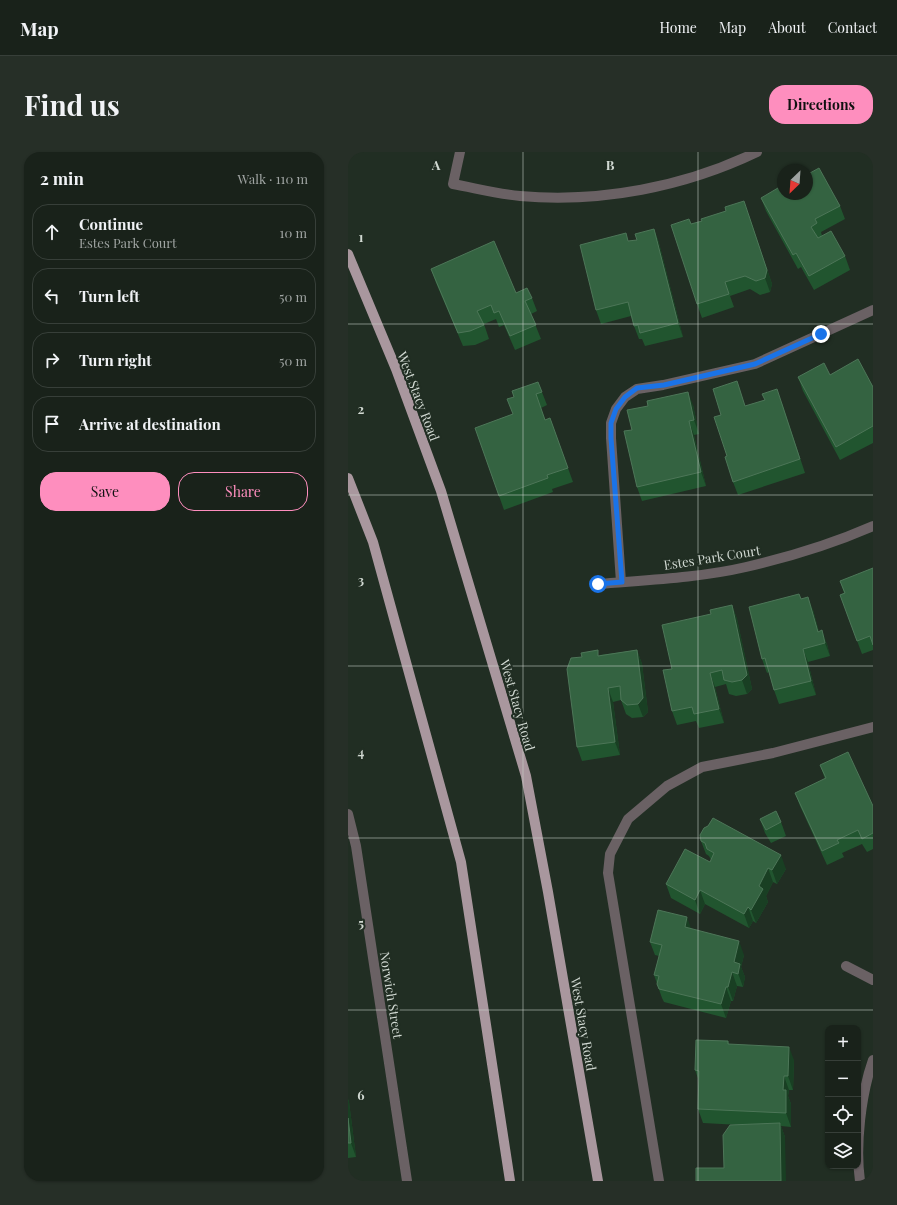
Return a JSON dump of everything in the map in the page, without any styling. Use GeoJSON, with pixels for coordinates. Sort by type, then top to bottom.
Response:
{"type":"FeatureCollection","features":[{"type":"Feature","properties":{"kind":"main road","name":"West Stacy Road"},"geometry":{"type":"LineString","coordinates":[[348,254],[396,369],[441,491],[526,776],[548,892],[598,1181]]}},
{"type":"Feature","properties":{"kind":"main road"},"geometry":{"type":"LineString","coordinates":[[348,478],[373,542],[461,862],[510,1181]]}},
{"type":"Feature","properties":{"kind":"street"},"geometry":{"type":"LineString","coordinates":[[460,152],[453,184],[519,196],[575,198],[625,192],[670,184],[724,167],[757,152]]}},
{"type":"Feature","properties":{"kind":"street"},"geometry":{"type":"LineString","coordinates":[[622,582],[611,423],[616,409],[625,397],[637,388],[664,385],[755,364],[873,310]]}},
{"type":"Feature","properties":{"kind":"street","name":"Estes Park Court"},"geometry":{"type":"LineString","coordinates":[[598,584],[701,575],[745,567],[851,536],[873,526]]}},
{"type":"Feature","properties":{"kind":"street"},"geometry":{"type":"LineString","coordinates":[[659,1181],[608,873],[610,854],[628,819],[667,786],[702,767],[773,753],[873,727]]}},
{"type":"Feature","properties":{"kind":"street","name":"Norwich Street"},"geometry":{"type":"LineString","coordinates":[[348,814],[356,846],[407,1181]]}},
{"type":"Feature","properties":{"kind":"street"},"geometry":{"type":"LineString","coordinates":[[846,966],[873,980]]}},
{"type":"Feature","properties":{"kind":"street"},"geometry":{"type":"LineString","coordinates":[[860,1181],[860,1118],[869,1072],[873,1060]]}},
{"type":"Feature","properties":{"kind":"building"},"geometry":{"type":"Polygon","coordinates":[[[819,168],[840,206],[815,219],[817,223],[811,227],[818,238],[831,231],[845,256],[809,276],[796,253],[793,255],[761,198],[777,189],[777,200],[813,200],[813,171],[819,168]]]}},
{"type":"Feature","properties":{"kind":"building"},"geometry":{"type":"Polygon","coordinates":[[[744,201],[767,270],[765,278],[756,281],[745,276],[725,282],[729,294],[697,304],[671,225],[689,219],[691,224],[702,221],[701,219],[726,211],[725,207],[744,201]]]}},
{"type":"Feature","properties":{"kind":"building"},"geometry":{"type":"Polygon","coordinates":[[[654,229],[678,323],[640,333],[638,325],[634,326],[628,302],[596,310],[580,245],[626,233],[628,241],[637,240],[635,234],[654,229]]]}},
{"type":"Feature","properties":{"kind":"building"},"geometry":{"type":"Polygon","coordinates":[[[494,241],[516,293],[527,288],[532,298],[525,301],[536,325],[510,336],[499,311],[494,313],[491,305],[477,311],[484,325],[470,331],[458,333],[431,269],[494,241]]]}},
{"type":"Feature","properties":{"kind":"building"},"geometry":{"type":"Polygon","coordinates":[[[858,359],[873,387],[873,426],[836,447],[798,377],[824,363],[830,375],[858,359]]]}},
{"type":"Feature","properties":{"kind":"building"},"geometry":{"type":"Polygon","coordinates":[[[737,381],[745,406],[765,400],[762,394],[777,389],[800,459],[733,482],[725,457],[727,456],[714,417],[721,415],[713,389],[737,381]]]}},
{"type":"Feature","properties":{"kind":"building"},"geometry":{"type":"Polygon","coordinates":[[[538,382],[542,392],[536,394],[545,420],[550,418],[568,468],[547,475],[548,478],[499,496],[475,428],[513,414],[507,399],[514,397],[512,391],[538,382]]]}},
{"type":"Feature","properties":{"kind":"building"},"geometry":{"type":"Polygon","coordinates":[[[688,392],[694,420],[689,421],[701,472],[637,487],[624,431],[632,430],[627,410],[648,406],[647,401],[688,392]]]}},
{"type":"Feature","properties":{"kind":"building"},"geometry":{"type":"Polygon","coordinates":[[[873,568],[873,645],[870,636],[857,641],[840,595],[845,593],[840,581],[873,568]]]}},
{"type":"Feature","properties":{"kind":"building"},"geometry":{"type":"Polygon","coordinates":[[[799,594],[801,599],[808,597],[818,632],[822,630],[825,643],[803,649],[811,681],[774,690],[765,658],[762,659],[749,607],[799,594]]]}},
{"type":"Feature","properties":{"kind":"building"},"geometry":{"type":"Polygon","coordinates":[[[732,605],[747,675],[742,680],[732,682],[724,680],[722,670],[710,673],[719,709],[694,714],[692,707],[672,711],[663,670],[672,669],[662,625],[711,614],[710,610],[732,605]]]}},
{"type":"Feature","properties":{"kind":"building"},"geometry":{"type":"Polygon","coordinates":[[[598,650],[598,656],[637,650],[643,698],[638,704],[627,705],[621,700],[620,686],[608,688],[615,742],[577,747],[567,669],[571,658],[582,657],[581,653],[598,650]]]}},
{"type":"Feature","properties":{"kind":"building"},"geometry":{"type":"Polygon","coordinates":[[[848,752],[873,806],[873,833],[862,839],[858,830],[837,840],[839,843],[822,851],[795,793],[826,778],[820,765],[848,752]]]}},
{"type":"Feature","properties":{"kind":"building"},"geometry":{"type":"Polygon","coordinates":[[[776,811],[781,822],[766,830],[760,819],[776,811]]]}},
{"type":"Feature","properties":{"kind":"building"},"geometry":{"type":"Polygon","coordinates":[[[713,818],[781,855],[772,870],[768,868],[759,886],[763,889],[751,910],[748,907],[744,914],[700,890],[695,900],[666,884],[685,849],[710,862],[714,853],[707,849],[705,843],[701,841],[700,835],[713,818]]]}},
{"type":"Feature","properties":{"kind":"building"},"geometry":{"type":"Polygon","coordinates":[[[658,910],[687,917],[685,927],[739,941],[734,962],[740,964],[738,974],[732,972],[721,1004],[659,989],[657,984],[659,976],[654,975],[662,945],[650,942],[658,910]]]}},
{"type":"Feature","properties":{"kind":"building"},"geometry":{"type":"Polygon","coordinates":[[[696,1040],[728,1041],[728,1044],[789,1047],[788,1076],[784,1076],[783,1090],[786,1090],[786,1113],[698,1109],[699,1071],[695,1070],[696,1040]]]}},
{"type":"Feature","properties":{"kind":"building"},"geometry":{"type":"Polygon","coordinates":[[[348,1118],[351,1143],[348,1143],[348,1118]]]}},
{"type":"Feature","properties":{"kind":"building"},"geometry":{"type":"Polygon","coordinates":[[[780,1123],[781,1181],[696,1181],[696,1168],[724,1168],[723,1135],[730,1125],[780,1123]]]}},
{"type":"Feature","properties":{"kind":"route"},"geometry":{"type":"LineString","coordinates":[[598,584],[622,582],[611,423],[616,409],[625,397],[637,388],[664,385],[755,364],[821,334]]}}]}
